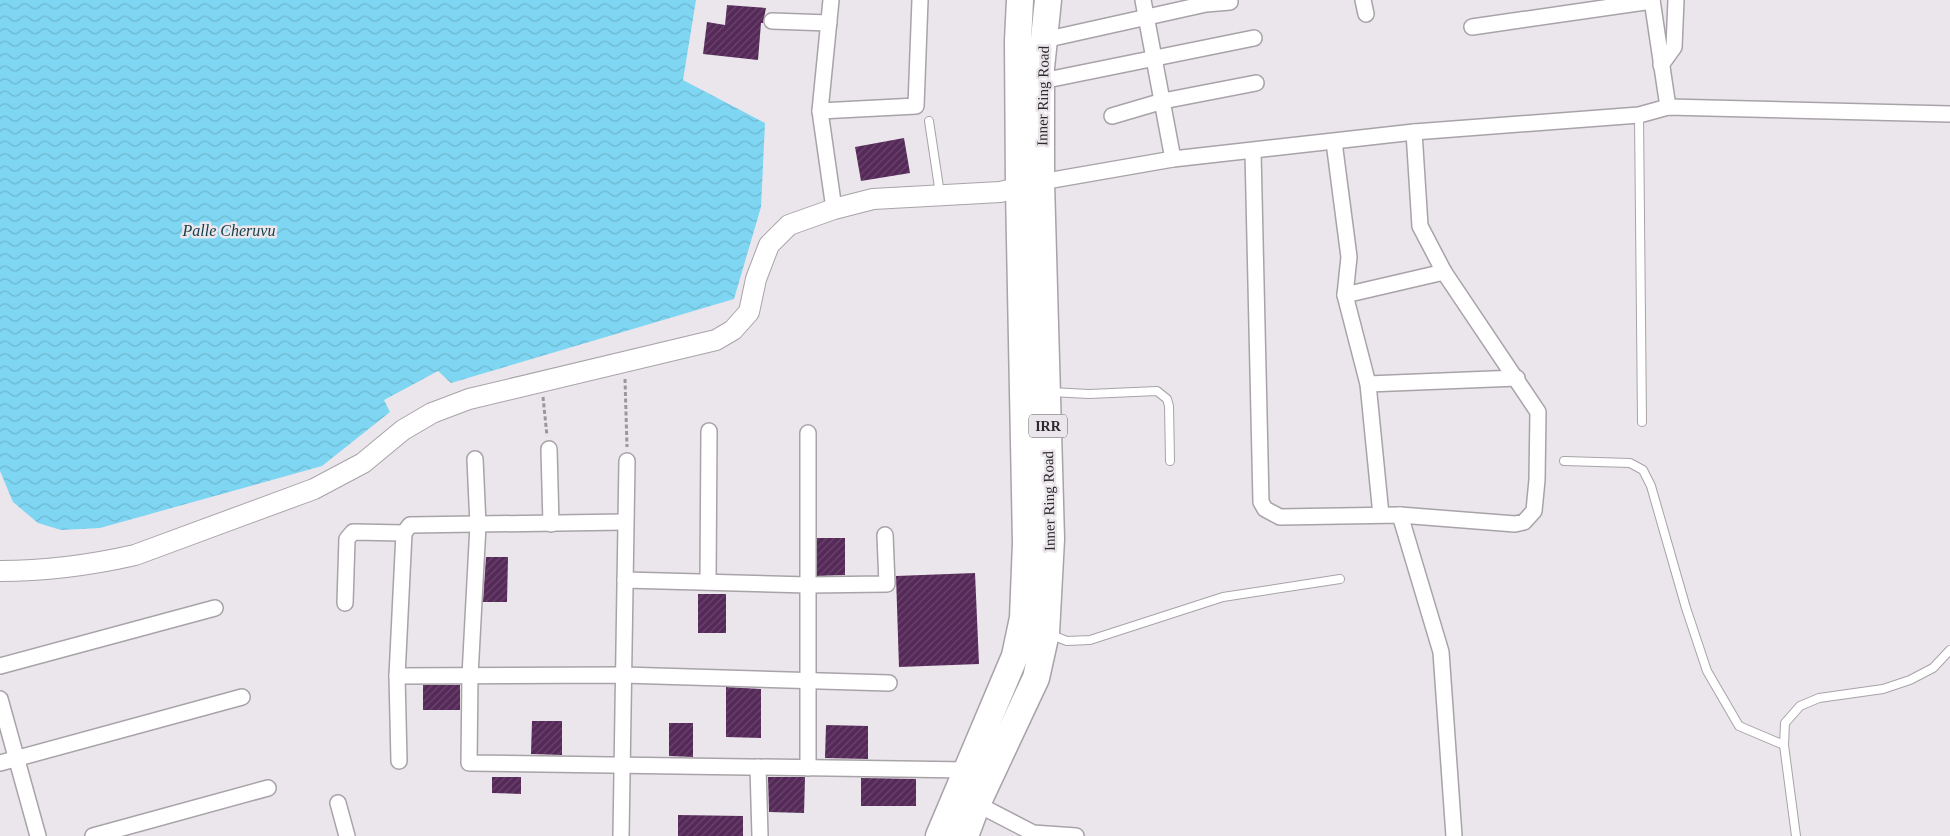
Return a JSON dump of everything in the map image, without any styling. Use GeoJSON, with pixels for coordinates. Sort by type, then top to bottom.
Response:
{"type":"FeatureCollection","features":[{"type":"Feature","properties":{"kind":"highway","name":"Inner Ring Road"},"geometry":{"type":"LineString","coordinates":[[965,836],[977,804],[1036,678],[1046,633],[1051,539],[1047,392],[1018,41],[1020,0]]}},
{"type":"Feature","properties":{"kind":"highway","name":"Inner Ring Road"},"geometry":{"type":"LineString","coordinates":[[939,836],[1015,656],[1023,618],[1026,543],[1030,185],[1042,80],[1048,0]]}},
{"type":"Feature","properties":{"kind":"street"},"geometry":{"type":"LineString","coordinates":[[831,0],[820,111],[834,208]]}},
{"type":"Feature","properties":{"kind":"street"},"geometry":{"type":"LineString","coordinates":[[820,111],[916,106],[920,0]]}},
{"type":"Feature","properties":{"kind":"street"},"geometry":{"type":"LineString","coordinates":[[1143,0],[1173,160]]}},
{"type":"Feature","properties":{"kind":"street"},"geometry":{"type":"LineString","coordinates":[[1472,26],[1652,0],[1668,107]]}},
{"type":"Feature","properties":{"kind":"street"},"geometry":{"type":"LineString","coordinates":[[1661,65],[1674,47],[1676,0]]}},
{"type":"Feature","properties":{"kind":"street"},"geometry":{"type":"LineString","coordinates":[[1044,40],[1145,16],[1206,4],[1230,2]]}},
{"type":"Feature","properties":{"kind":"street"},"geometry":{"type":"LineString","coordinates":[[772,21],[829,23]]}},
{"type":"Feature","properties":{"kind":"street"},"geometry":{"type":"LineString","coordinates":[[1042,80],[1254,38]]}},
{"type":"Feature","properties":{"kind":"street"},"geometry":{"type":"LineString","coordinates":[[1112,116],[1163,101],[1256,84]]}},
{"type":"Feature","properties":{"kind":"street"},"geometry":{"type":"LineString","coordinates":[[0,571],[25,571],[135,555],[314,489],[363,463],[402,430],[432,412],[470,399],[716,340],[733,330],[749,312],[756,279],[769,245],[789,225],[834,208],[873,199],[1030,185],[1173,160],[1414,132],[1639,115],[1668,107],[1950,114]]}},
{"type":"Feature","properties":{"kind":"street"},"geometry":{"type":"LineString","coordinates":[[1253,152],[1261,502],[1265,510],[1280,516],[1381,514],[1515,524],[1530,518],[1534,511],[1537,480],[1538,412],[1517,378],[1444,272],[1420,226],[1414,132]]}},
{"type":"Feature","properties":{"kind":"street"},"geometry":{"type":"LineString","coordinates":[[1334,142],[1349,257],[1345,295],[1368,384],[1381,514]]}},
{"type":"Feature","properties":{"kind":"street"},"geometry":{"type":"LineString","coordinates":[[1345,295],[1444,272]]}},
{"type":"Feature","properties":{"kind":"street"},"geometry":{"type":"LineString","coordinates":[[1368,384],[1517,378]]}},
{"type":"Feature","properties":{"kind":"street"},"geometry":{"type":"LineString","coordinates":[[708,582],[709,431]]}},
{"type":"Feature","properties":{"kind":"street"},"geometry":{"type":"LineString","coordinates":[[808,433],[810,679],[808,768]]}},
{"type":"Feature","properties":{"kind":"street"},"geometry":{"type":"LineString","coordinates":[[549,449],[551,524]]}},
{"type":"Feature","properties":{"kind":"street"},"geometry":{"type":"LineString","coordinates":[[475,459],[478,525],[470,676],[469,763],[968,770],[977,804],[1033,833],[1076,836]]}},
{"type":"Feature","properties":{"kind":"street"},"geometry":{"type":"LineString","coordinates":[[621,836],[627,461]]}},
{"type":"Feature","properties":{"kind":"street"},"geometry":{"type":"LineString","coordinates":[[1400,515],[1441,652],[1454,836]]}},
{"type":"Feature","properties":{"kind":"street"},"geometry":{"type":"LineString","coordinates":[[399,762],[397,676],[404,533],[410,525],[625,522]]}},
{"type":"Feature","properties":{"kind":"street"},"geometry":{"type":"LineString","coordinates":[[345,603],[347,539],[353,532],[404,533]]}},
{"type":"Feature","properties":{"kind":"street"},"geometry":{"type":"LineString","coordinates":[[624,580],[887,584],[885,535]]}},
{"type":"Feature","properties":{"kind":"street"},"geometry":{"type":"LineString","coordinates":[[0,666],[215,608]]}},
{"type":"Feature","properties":{"kind":"street"},"geometry":{"type":"LineString","coordinates":[[397,676],[623,675],[810,679],[889,683]]}},
{"type":"Feature","properties":{"kind":"street"},"geometry":{"type":"LineString","coordinates":[[0,763],[242,697]]}},
{"type":"Feature","properties":{"kind":"street"},"geometry":{"type":"LineString","coordinates":[[0,699],[38,836]]}},
{"type":"Feature","properties":{"kind":"street"},"geometry":{"type":"LineString","coordinates":[[758,767],[760,836]]}},
{"type":"Feature","properties":{"kind":"street"},"geometry":{"type":"LineString","coordinates":[[92,836],[268,788]]}},
{"type":"Feature","properties":{"kind":"street"},"geometry":{"type":"LineString","coordinates":[[338,802],[347,836]]}},
{"type":"Feature","properties":{"kind":"lane"},"geometry":{"type":"LineString","coordinates":[[1639,115],[1642,422]]}},
{"type":"Feature","properties":{"kind":"lane"},"geometry":{"type":"LineString","coordinates":[[929,121],[940,194]]}},
{"type":"Feature","properties":{"kind":"lane"},"geometry":{"type":"LineString","coordinates":[[1047,392],[1090,394],[1157,391],[1167,399],[1169,406],[1170,461]]}},
{"type":"Feature","properties":{"kind":"lane"},"geometry":{"type":"LineString","coordinates":[[1564,461],[1630,463],[1643,470],[1651,486],[1686,608],[1707,671],[1739,726],[1784,745]]}},
{"type":"Feature","properties":{"kind":"lane"},"geometry":{"type":"LineString","coordinates":[[1046,633],[1067,641],[1090,640],[1223,597],[1340,579]]}},
{"type":"Feature","properties":{"kind":"lane"},"geometry":{"type":"LineString","coordinates":[[1796,836],[1784,745],[1784,724],[1800,706],[1819,698],[1882,689],[1910,680],[1933,668],[1950,650]]}},
{"type":"Feature","properties":{"kind":"path"},"geometry":{"type":"LineString","coordinates":[[624,363],[627,461]]}},
{"type":"Feature","properties":{"kind":"path"},"geometry":{"type":"LineString","coordinates":[[541,382],[549,449]]}},
{"type":"Feature","properties":{"kind":"water","name":"Palle Cheruvu"},"geometry":{"type":"Polygon","coordinates":[[[0,0],[696,0],[683,80],[765,123],[761,207],[734,299],[451,383],[438,371],[384,400],[390,412],[322,466],[100,528],[61,530],[38,523],[13,502],[0,471],[0,0]]]}},
{"type":"Feature","properties":{"kind":"building"},"geometry":{"type":"Polygon","coordinates":[[[727,5],[766,8],[763,23],[761,23],[758,60],[703,54],[707,22],[725,25],[727,5]]]}},
{"type":"Feature","properties":{"kind":"building"},"geometry":{"type":"Polygon","coordinates":[[[904,138],[910,173],[861,181],[855,147],[904,138]]]}},
{"type":"Feature","properties":{"kind":"building"},"geometry":{"type":"Polygon","coordinates":[[[817,538],[845,538],[845,575],[817,576],[817,538]]]}},
{"type":"Feature","properties":{"kind":"building"},"geometry":{"type":"Polygon","coordinates":[[[486,557],[508,557],[507,602],[483,602],[486,557]]]}},
{"type":"Feature","properties":{"kind":"building"},"geometry":{"type":"Polygon","coordinates":[[[975,573],[979,664],[899,667],[896,576],[975,573]]]}},
{"type":"Feature","properties":{"kind":"building"},"geometry":{"type":"Polygon","coordinates":[[[698,594],[726,594],[726,633],[698,633],[698,594]]]}},
{"type":"Feature","properties":{"kind":"building"},"geometry":{"type":"Polygon","coordinates":[[[423,685],[460,685],[460,710],[423,710],[423,685]]]}},
{"type":"Feature","properties":{"kind":"building"},"geometry":{"type":"Polygon","coordinates":[[[726,687],[761,689],[761,738],[726,737],[726,687]]]}},
{"type":"Feature","properties":{"kind":"building"},"geometry":{"type":"Polygon","coordinates":[[[532,721],[562,721],[562,755],[531,754],[532,721]]]}},
{"type":"Feature","properties":{"kind":"building"},"geometry":{"type":"Polygon","coordinates":[[[669,723],[693,723],[693,757],[669,756],[669,723]]]}},
{"type":"Feature","properties":{"kind":"building"},"geometry":{"type":"Polygon","coordinates":[[[826,725],[868,726],[868,759],[825,758],[826,725]]]}},
{"type":"Feature","properties":{"kind":"building"},"geometry":{"type":"Polygon","coordinates":[[[492,777],[521,777],[521,794],[492,793],[492,777]]]}},
{"type":"Feature","properties":{"kind":"building"},"geometry":{"type":"Polygon","coordinates":[[[768,777],[805,777],[804,813],[769,812],[768,777]]]}},
{"type":"Feature","properties":{"kind":"building"},"geometry":{"type":"Polygon","coordinates":[[[861,778],[916,779],[916,806],[861,806],[861,778]]]}},
{"type":"Feature","properties":{"kind":"building"},"geometry":{"type":"Polygon","coordinates":[[[678,815],[743,816],[743,836],[678,836],[678,815]]]}}]}
